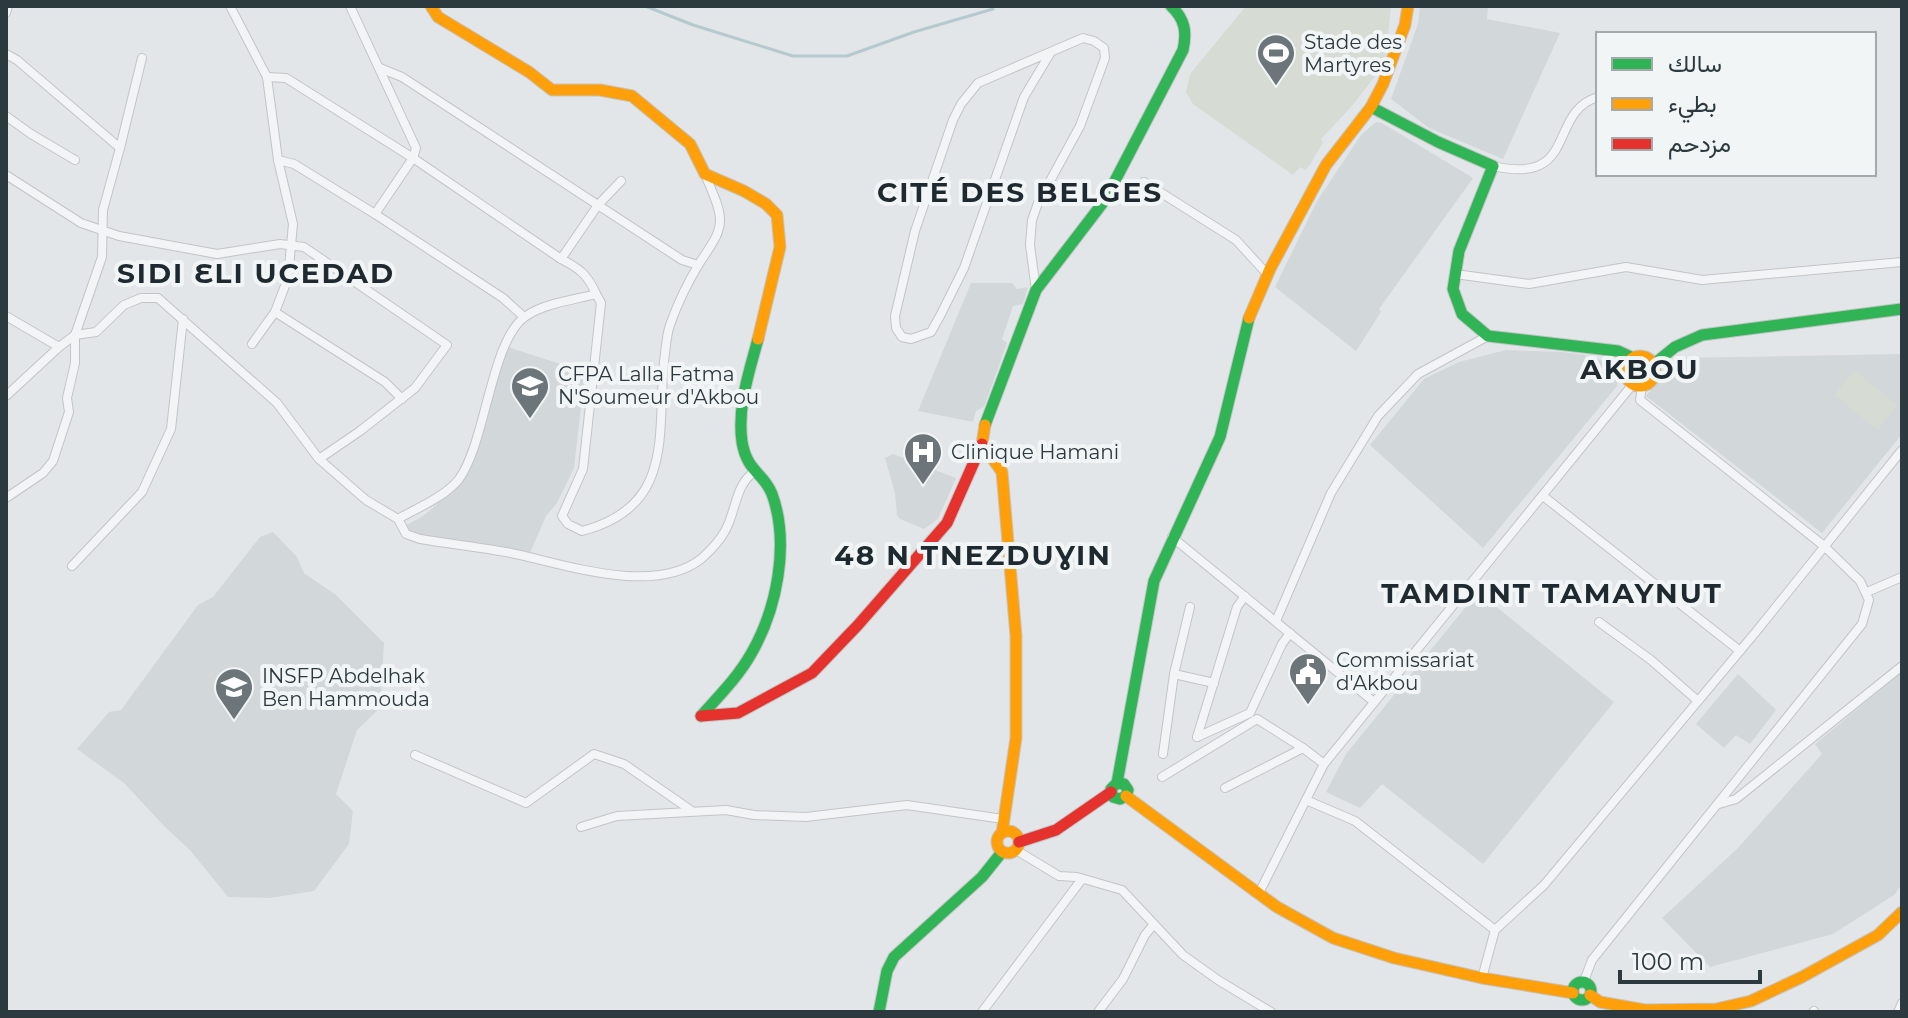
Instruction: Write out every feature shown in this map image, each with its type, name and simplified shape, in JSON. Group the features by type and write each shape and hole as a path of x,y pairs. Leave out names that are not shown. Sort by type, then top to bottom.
{"street":[{"path":"6,13 8,6"},
{"path":"230,6 267,77 278,160 293,224 288,278 275,312 252,344"},
{"path":"350,6 416,148 413,158 375,214"},
{"path":"267,77 286,78 413,158 561,259 578,267 589,278 601,303 583,469 562,516 568,524 582,531 615,518 632,505 649,484 659,457 669,326 698,265 716,238 720,222 705,174 690,144 632,96 600,90 552,90 529,72 438,17 431,6"},
{"path":"705,174 766,204 777,215 780,228 780,247 771,291 740,412 746,457 772,494 780,560 765,622 753,652 701,716 713,717 738,713 812,673 947,523 971,473 982,444 985,422 1036,290 1105,200 1183,50 1187,37 1186,22 1171,6"},
{"path":"1114,787 1154,581 1217,446 1249,319 1268,275 1326,165 1371,107 1396,53 1408,6"},
{"path":"1036,290 1030,245 1032,220 1080,126 1105,58 1104,48 1083,38 978,83 961,104 915,231 895,316 896,328 902,337 911,339 931,332 940,316 964,268 1024,97 1051,52"},
{"path":"6,54 120,148"},
{"path":"6,498 43,473 53,461 69,412 67,398 75,363 75,335 102,257 105,232 103,210 142,58"},
{"path":"380,68 402,77 682,260 698,265"},
{"path":"1371,107 1493,166 1518,170 1542,165 1552,157 1577,111 1596,97"},
{"path":"6,116 75,160"},
{"path":"278,160 294,164 375,214 503,298 524,317"},
{"path":"1493,166 1459,251 1453,289 1462,314 1488,336 1618,351 1633,358"},
{"path":"6,175 81,223 105,232 217,254 292,244 304,247 447,345 415,388 319,459"},
{"path":"561,259 598,205 621,181"},
{"path":"1144,182 1236,240 1268,275"},
{"path":"1455,274 1529,284 1626,267 1702,280 1902,262"},
{"path":"398,519 436,497 458,479 474,442 503,350 524,317 544,308 596,294"},
{"path":"6,396 75,335 96,332 124,305 141,298 158,298 277,403 319,459 366,500 398,519 406,534 623,575 667,575 700,560 726,530 745,479 754,472"},
{"path":"1654,364 1675,347 1702,335 1902,309"},
{"path":"275,312 385,382 402,399"},
{"path":"6,316 59,347"},
{"path":"72,566 142,492 171,429 183,319"},
{"path":"1276,621 1331,493 1378,416 1418,374 1488,336"},
{"path":"1573,993 1575,985 1584,981 1592,960 1862,624 1869,600 1860,581 1824,546 1640,400 1638,385 1625,374 1627,363 1642,356 1654,364"},
{"path":"1259,893 1324,764 1543,496 1638,385 1654,378 1654,364"},
{"path":"982,444 1002,472 1016,636 1016,738 1002,833 997,840 1002,852 1009,853 1017,846 1053,831 1114,787 1127,787 1126,796 1259,893 1333,938 1394,958 1482,978 1573,993 1583,1000 1590,995"},
{"path":"1482,978 1495,930 1544,885 1740,651 1902,450"},
{"path":"1543,496 1740,651"},
{"path":"1172,537 1374,702"},
{"path":"1867,592 1902,577"},
{"path":"1245,596 1237,607 1197,737 1250,713 1290,633"},
{"path":"1163,754 1174,674 1190,607"},
{"path":"1599,622 1651,660 1698,701"},
{"path":"1718,804 1736,799 1902,666"},
{"path":"1174,674 1214,683"},
{"path":"1162,777 1257,719 1324,764"},
{"path":"1225,788 1303,748"},
{"path":"415,755 526,803 594,754 624,764 693,812"},
{"path":"1306,800 1355,821 1495,930"},
{"path":"581,827 617,816 726,810 754,815 806,817 907,805 1003,819"},
{"path":"1002,833 1015,834 1017,846 1059,876 1122,890 1183,955 1271,1012"},
{"path":"879,1012 887,971 894,957 982,877 1002,852"},
{"path":"982,1012 1082,879"},
{"path":"1584,981 1589,985 1590,995 1600,1002 1645,1010 1716,1011 1751,1001 1802,977 1878,935 1902,912"},
{"path":"1098,1012 1123,979 1145,935 1154,924"},
{"path":"1898,1012 1902,1003"}],"shaded area":[{"name":"Stade des Martyres","path":"1246,6 1391,6 1388,35 1391,38 1385,60 1352,106 1321,139 1323,142 1310,165 1305,170 1300,167 1293,175 1193,104 1186,92 1190,74"},
{"path":"1420,6 1488,6 1487,19 1560,33 1503,159 1429,128 1391,99 1418,24"},
{"path":"1376,122 1473,178 1379,309 1381,312 1356,351 1275,287 1317,201 1361,135"},
{"path":"971,283 1012,283 1017,289 1028,287 1023,304 1013,306 1002,339 1007,343 984,407 976,411 973,422 918,411"},
{"name":"CFPA Lalla Fatma N'Soumeur d'Akbou","path":"505,346 585,372 574,468 557,503 546,516 530,553 420,539 408,532 405,526 423,516 460,485"},
{"path":"1506,350 1592,356 1611,365 1618,379 1617,386 1483,548 1370,445 1424,379 1459,362"},
{"path":"1902,354 1902,434 1822,533 1646,396 1676,358"},
{"path":"1854,370 1897,405 1878,430 1834,395"},
{"name":"Clinique Hamani","path":"893,454 956,478 938,519 924,529 897,515 895,493 885,458"},
{"name":"INSFP Abdelhak Ben Hammouda","path":"273,532 297,557 304,573 336,595 384,643 380,708 357,730 336,794 353,811 349,844 314,891 270,898 228,897 190,850 124,783 77,749 109,712 121,710 198,605 213,597 260,537"},
{"path":"1478,592 1614,702 1483,864 1382,784 1360,808 1326,792 1346,754"},
{"path":"1902,672 1902,884 1894,895 1833,934 1710,967 1662,918 1737,849 1822,754 1815,744"},
{"path":"1738,674 1776,710 1750,744 1736,735 1724,748 1696,724"}],"waterway":[{"path":"645,6 693,25 793,56 847,56 993,9"}],"traffic: fast":[{"path":"985,425 1036,290 1105,200 1183,50 1184,26 1171,6"},
{"path":"1371,107 1493,166 1459,251 1453,289 1462,314 1488,336 1618,351 1633,358"},
{"path":"1654,364 1675,347 1702,335 1902,309"},
{"path":"1117,783 1124,784 1128,790 1126,796 1120,799 1113,797 1111,789 1117,783 1154,581 1220,437 1249,318"},
{"path":"701,716 751,654 768,617 778,576 780,534 772,494 748,460 742,442 741,416 745,390 758,339"},
{"path":"879,1012 887,971 894,957 982,877 1002,852"},
{"path":"1582,982 1591,991 1582,1000 1573,991 1582,982"}],"traffic: slow":[{"path":"431,6 438,17 529,72 552,90 600,90 632,96 690,144 705,174 744,191 766,204 777,215 780,247 758,339"},
{"path":"1249,318 1270,269 1326,165 1371,107 1383,84 1405,25 1408,6"},
{"path":"1640,356 1651,360 1655,371 1651,382 1640,386 1629,382 1625,371 1629,360 1640,356"},
{"path":"985,425 982,444 1002,472 1016,636 1016,738 1002,833"},
{"path":"1126,796 1277,907 1333,938 1394,958 1482,978 1573,993"},
{"path":"1008,831 1016,834 1019,842 1016,850 1008,853 1000,850 997,842 1000,834 1008,831"},
{"path":"1590,995 1600,1002 1645,1010 1716,1009 1751,1001 1878,935 1902,912"}],"traffic: jam":[{"path":"701,716 738,713 812,673 947,523 982,444"},
{"path":"1019,842 1056,830 1111,792"}],"place":[{"name":"Stade des Martyres","path":"1276,87"},
{"name":"CFPA Lalla Fatma N'Soumeur d'Akbou","path":"530,420"},
{"name":"Clinique Hamani","path":"923,486"},
{"name":"Commissariat d'Akbou","path":"1308,706"},
{"name":"INSFP Abdelhak Ben Hammouda","path":"234,721"}],"district":[{"name":"CITÉ DES BELGES","path":"1020,192"},
{"name":"SIDI ƐLI UCEDAD","path":"256,273"},
{"name":"AKBOU","path":"1640,369"},
{"name":"48 N TNEZDUƔIN","path":"973,555"},
{"name":"TAMDINT TAMAYNUT","path":"1552,593"}]}
